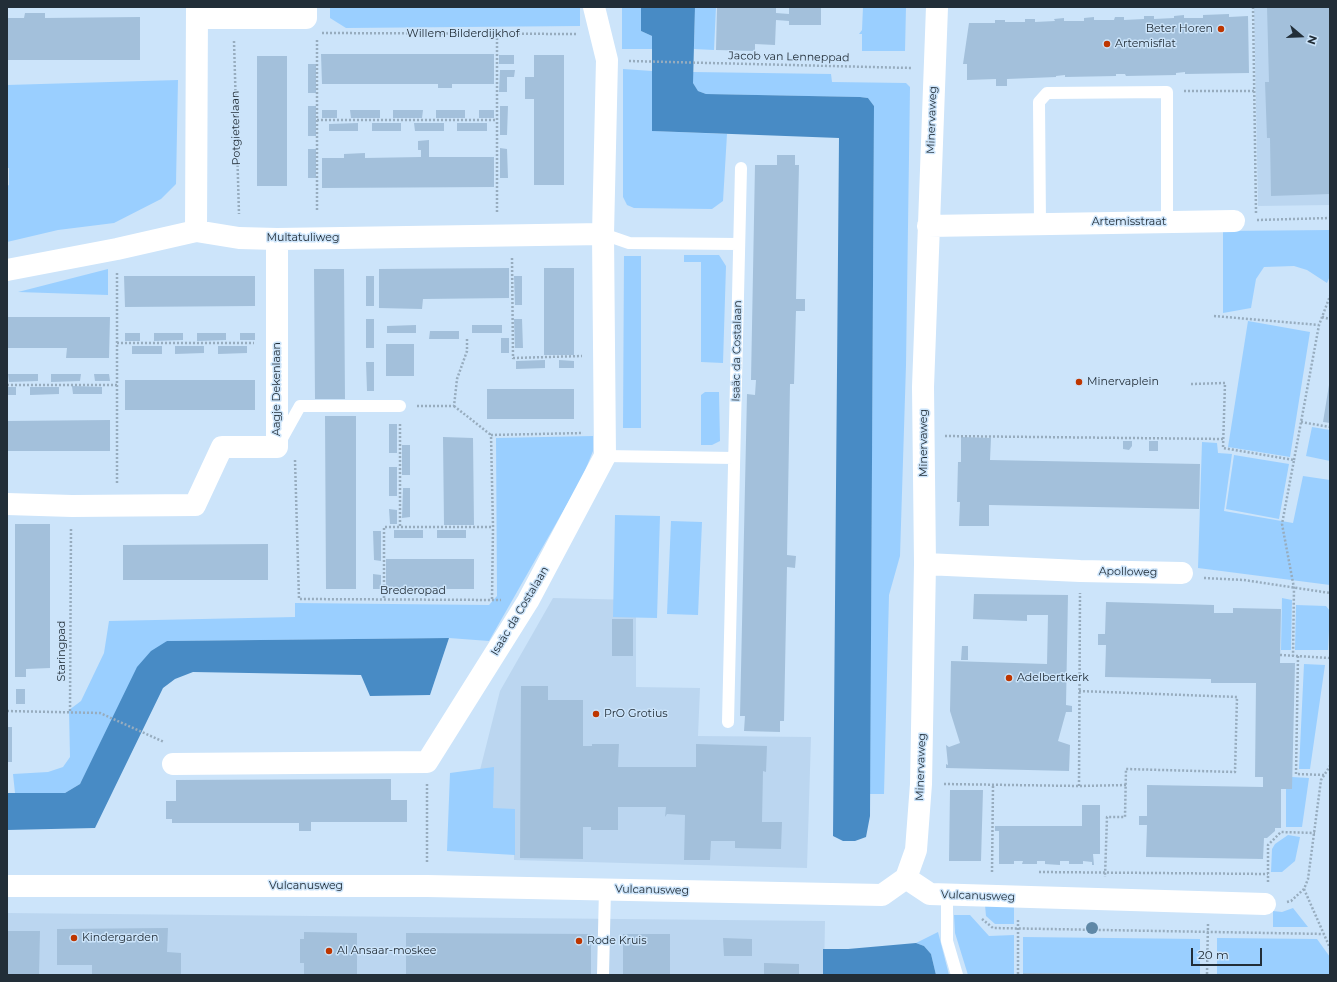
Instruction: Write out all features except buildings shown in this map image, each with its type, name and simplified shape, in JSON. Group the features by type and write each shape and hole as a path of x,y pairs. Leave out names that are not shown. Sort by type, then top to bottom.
{"street":[{"path":"196,231 197,12 234,18 306,18 306,7"},
{"path":"594,7 607,60 603,234 606,456"},
{"name":"Minervaweg","path":"906,878 916,850 921,784 925,564 924,436 928,226 937,7"},
{"name":"Artemisstraat","path":"928,226 1234,220"},
{"name":"Multatuliweg","path":"7,270 116,249 196,231 239,238 277,239 603,234"},
{"name":"Aagje Dekenlaan","path":"7,504 72,506 195,505 222,447 286,452 277,343 277,239"},
{"name":"Isaäc da Costalaan","path":"427,762 528,601 606,456"},
{"name":"Apolloweg","path":"925,564 1080,571 1182,573"},
{"path":"173,764 427,762"},
{"name":"Vulcanusweg","path":"7,886 427,886 882,895 906,878 947,903 1018,897 1266,904"}],"lane":[{"path":"1040,224 1039,102 1048,93 1167,92 1167,222"},
{"name":"Isaäc da Costalaan","path":"728,722 741,168"},
{"path":"603,234 630,243 740,244"},
{"path":"286,452 300,406 400,406"},
{"path":"606,456 734,458"},
{"name":"Vulcanusweg","path":"603,975 604,889"},
{"path":"947,903 947,941 957,975"}],"path":[{"path":"1253,7 1256,220"},
{"name":"Potgieterlaan","path":"234,18 239,238"},
{"name":"Willem Bilderdijkhof","path":"317,120 317,34 497,34 601,32"},
{"path":"497,34 497,120 513,358 589,356"},
{"name":"Jacob van Lenneppad","path":"642,62 934,69"},
{"path":"1167,92 1254,91"},
{"path":"317,210 317,120 497,120"},
{"path":"1234,220 1330,218"},
{"path":"116,249 117,506"},
{"path":"1293,656 1294,588 1282,524 1319,325 1330,296"},
{"path":"1214,316 1319,325"},
{"path":"1322,317 1330,319"},
{"path":"454,406 457,378 467,351 466,337"},
{"path":"117,342 277,343"},
{"path":"1191,384 1225,383 1223,448 1294,460"},
{"path":"7,385 117,385"},
{"path":"400,527 400,406 454,406 491,435 605,432"},
{"path":"1301,422 1330,427"},
{"path":"491,435 493,527 492,599"},
{"path":"924,436 1223,439"},
{"name":"Brederopad","path":"286,452 299,599 384,598 492,599 528,601"},
{"name":"Staringpad","path":"70,711 72,506"},
{"path":"384,598 384,528 493,527"},
{"path":"1079,786 1080,571"},
{"path":"1182,573 1204,578 1244,580 1330,593"},
{"path":"1280,655 1330,658"},
{"path":"1298,656 1296,774 1324,775"},
{"path":"1079,691 1237,697 1235,772 1126,769 1125,817 1107,817 1104,900"},
{"path":"7,711 70,711 100,713 149,735"},
{"path":"427,762 427,886"},
{"path":"1314,833 1281,832 1268,845 1266,904 1291,901 1304,889 1308,879 1321,780 1330,766"},
{"path":"921,784 1079,786 1126,784"},
{"path":"992,873 993,785"},
{"path":"1037,872 1268,874"},
{"path":"984,873 999,873"},
{"path":"1304,889 1330,948"},
{"path":"1018,897 1018,975"},
{"path":"1208,902 1208,974"},
{"path":"947,903 972,912 994,928 1324,934"}],"shaded area":[{"path":"330,7 580,7 580,26 346,28 330,18"},
{"path":"622,7 641,7 641,31 652,36 652,49 622,49"},
{"path":"641,7 695,7 693,83 698,91 706,94 860,97 868,98 874,106 870,816 866,837 855,841 843,841 833,836 839,138 652,131 652,36 641,31"},
{"path":"695,7 716,7 714,50 694,49"},
{"path":"863,7 906,7 905,51 862,51 862,34 859,34 862,30"},
{"path":"1254,7 1330,7 1330,205 1258,206"},
{"path":"623,69 652,71 653,131 727,134 723,201 712,209 634,208 627,205 623,197"},
{"path":"693,72 831,74 832,82 906,83 910,87 906,365 900,556 889,595 884,794 870,794 874,106 868,98 860,97 706,94 698,91 693,83"},
{"path":"178,80 176,184 161,199 114,223 58,230 7,242 7,186 9,185 9,168 7,168 7,85"},
{"path":"1330,230 1330,276 1327,283 1307,270 1294,266 1264,267 1256,279 1251,308 1223,313 1223,231"},
{"path":"684,255 719,255 726,266 723,363 701,362 701,262 684,262"},
{"path":"624,256 641,256 641,428 623,428"},
{"path":"108,269 108,295 18,292"},
{"path":"1248,321 1310,332 1290,457 1228,447"},
{"path":"705,392 719,392 720,441 712,445 701,445 701,395"},
{"path":"1312,427 1330,430 1330,461 1306,456"},
{"path":"593,436 593,451 582,478 489,641 449,638 167,641 99,747 80,784 65,793 15,793 13,774 48,772 63,767 70,757 69,710 81,701 104,653 109,621 295,617 295,603 489,605 497,596 496,438"},
{"path":"1202,442 1217,443 1218,453 1232,454 1224,511 1293,523 1303,476 1330,480 1330,585 1198,568"},
{"path":"1234,455 1289,464 1279,519 1226,509"},
{"path":"615,515 660,516 657,618 613,617"},
{"path":"671,521 702,522 698,615 667,614"},
{"name":"PrO Grotius","path":"553,598 636,600 636,687 700,688 698,736 811,737 807,868 514,860 514,811 492,811 480,770 500,691"},
{"path":"1282,598 1292,600 1291,650 1281,650"},
{"path":"1296,605 1326,606 1330,611 1328,650 1295,650"},
{"path":"449,638 430,695 370,696 361,675 193,672 175,679 163,688 95,828 7,830 7,793 65,793 80,784 137,667 151,651 167,641"},
{"path":"1304,664 1325,665 1310,769 1299,769"},
{"path":"494,767 493,808 515,809 515,855 447,851 450,773"},
{"path":"1292,777 1309,778 1302,827 1286,827 1286,789 1292,789"},
{"path":"1288,835 1300,837 1295,861 1282,872 1271,872 1272,849 1275,844"},
{"path":"985,905 1014,905 1014,924 995,924 986,916"},
{"path":"1293,908 1308,927 1273,927 1273,911 1282,912"},
{"path":"7,913 825,921 824,975 7,975"},
{"path":"954,915 970,915 989,936 1014,935 1014,975 968,975 955,933"},
{"path":"938,932 949,975 936,975 931,954 924,946 916,943"},
{"path":"1023,937 1200,939 1200,974 1023,973"},
{"path":"1217,938 1317,939 1330,957 1330,975 1217,974"},
{"path":"916,943 924,946 931,954 936,975 823,975 823,949 848,949"}],"place":[{"name":"Beter Horen","path":"1221,29"},
{"name":"Artemisflat","path":"1107,44"},
{"name":"Minervaplein","path":"1079,382"},
{"name":"Adelbertkerk","path":"1009,678"},
{"name":"PrO Grotius","path":"596,714"},
{"name":"Kindergarden","path":"74,938"},
{"name":"Rode Kruis","path":"579,941"},
{"name":"Al Ansaar-moskee","path":"329,951"}]}
